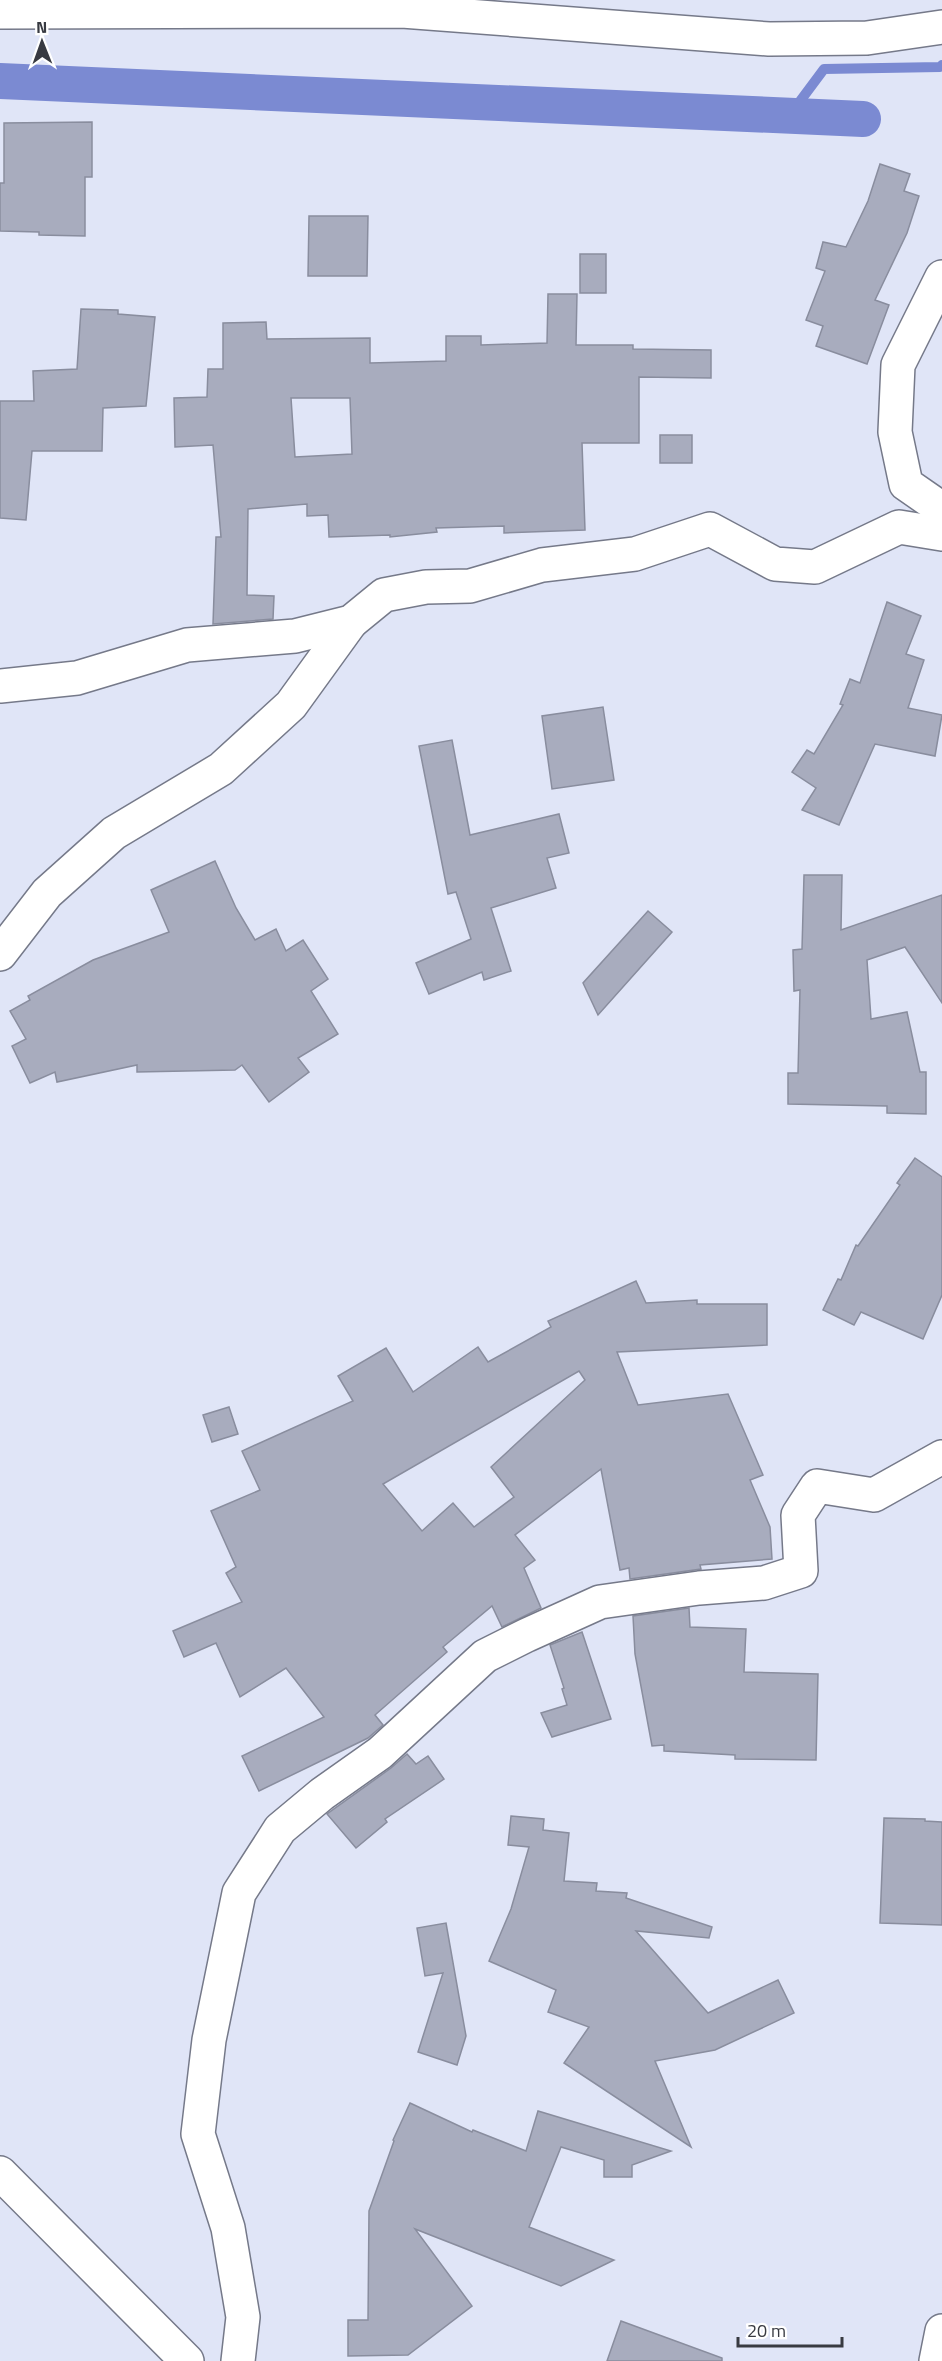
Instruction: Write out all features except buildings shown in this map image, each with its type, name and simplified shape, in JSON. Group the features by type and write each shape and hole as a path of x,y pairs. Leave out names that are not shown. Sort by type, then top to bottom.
{"main road":[{"path":"0,12 402,11 768,39 867,38 942,27"},
{"path":"942,277 898,365 895,432 906,484 942,509"},
{"path":"0,954 47,893 114,833 221,769 291,705 351,622 384,595 426,587 470,586 542,565 635,554 710,529 775,564 815,567 899,527 942,534"},
{"path":"0,686 78,678 187,645 295,636 351,622"},
{"path":"238,2361 243,2317 230,2239 198,2134 209,2040 239,1893 280,1829 322,1794 380,1754 485,1656 600,1602 699,1588 764,1583 801,1571 798,1515 817,1486 874,1494 942,1457"},
{"path":"0,2173 187,2361"},
{"path":"936,2361 942,2331"}],"waterway":[{"path":"789,116 824,69 940,67 942,65"},
{"path":"0,81 863,119"}]}
